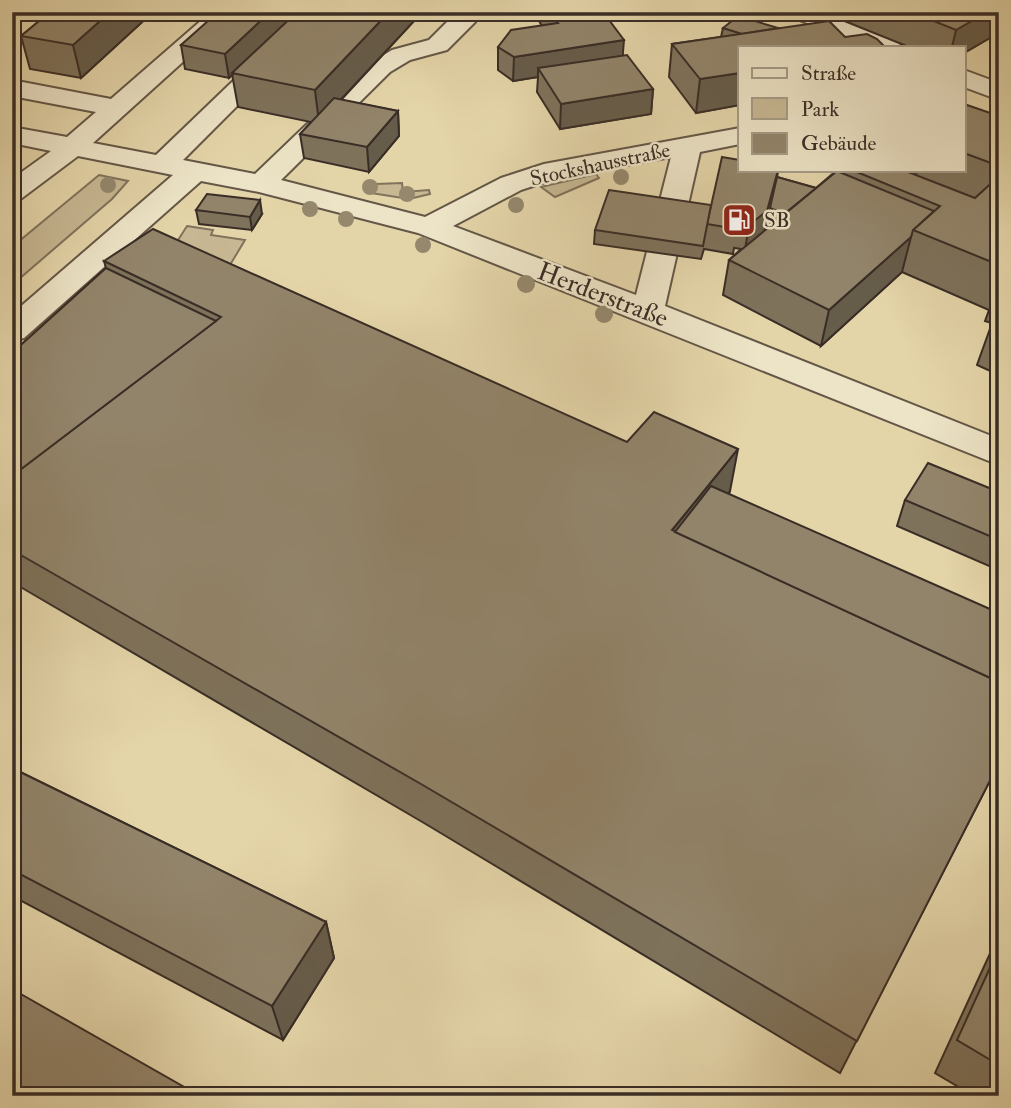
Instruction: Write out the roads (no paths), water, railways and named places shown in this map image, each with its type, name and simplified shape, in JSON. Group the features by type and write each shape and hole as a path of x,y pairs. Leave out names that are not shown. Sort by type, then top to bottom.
{"street":[{"path":"12,192 55,162 226,12"},
{"path":"162,165 319,12"},
{"path":"261,184 381,67 401,55 438,45 466,17 458,12"},
{"path":"800,12 886,46"},
{"path":"965,78 999,93"},
{"path":"12,88 115,108"},
{"path":"965,99 999,93"},
{"name":"Herderstraße","path":"12,135 261,184 429,227 995,445"},
{"name":"Stockshausstraße","path":"429,227 475,201 533,177 738,136"},
{"path":"648,311 688,145"},
{"path":"12,331 195,171"}],"place":[{"name":"SB","path":"739,220"}]}
